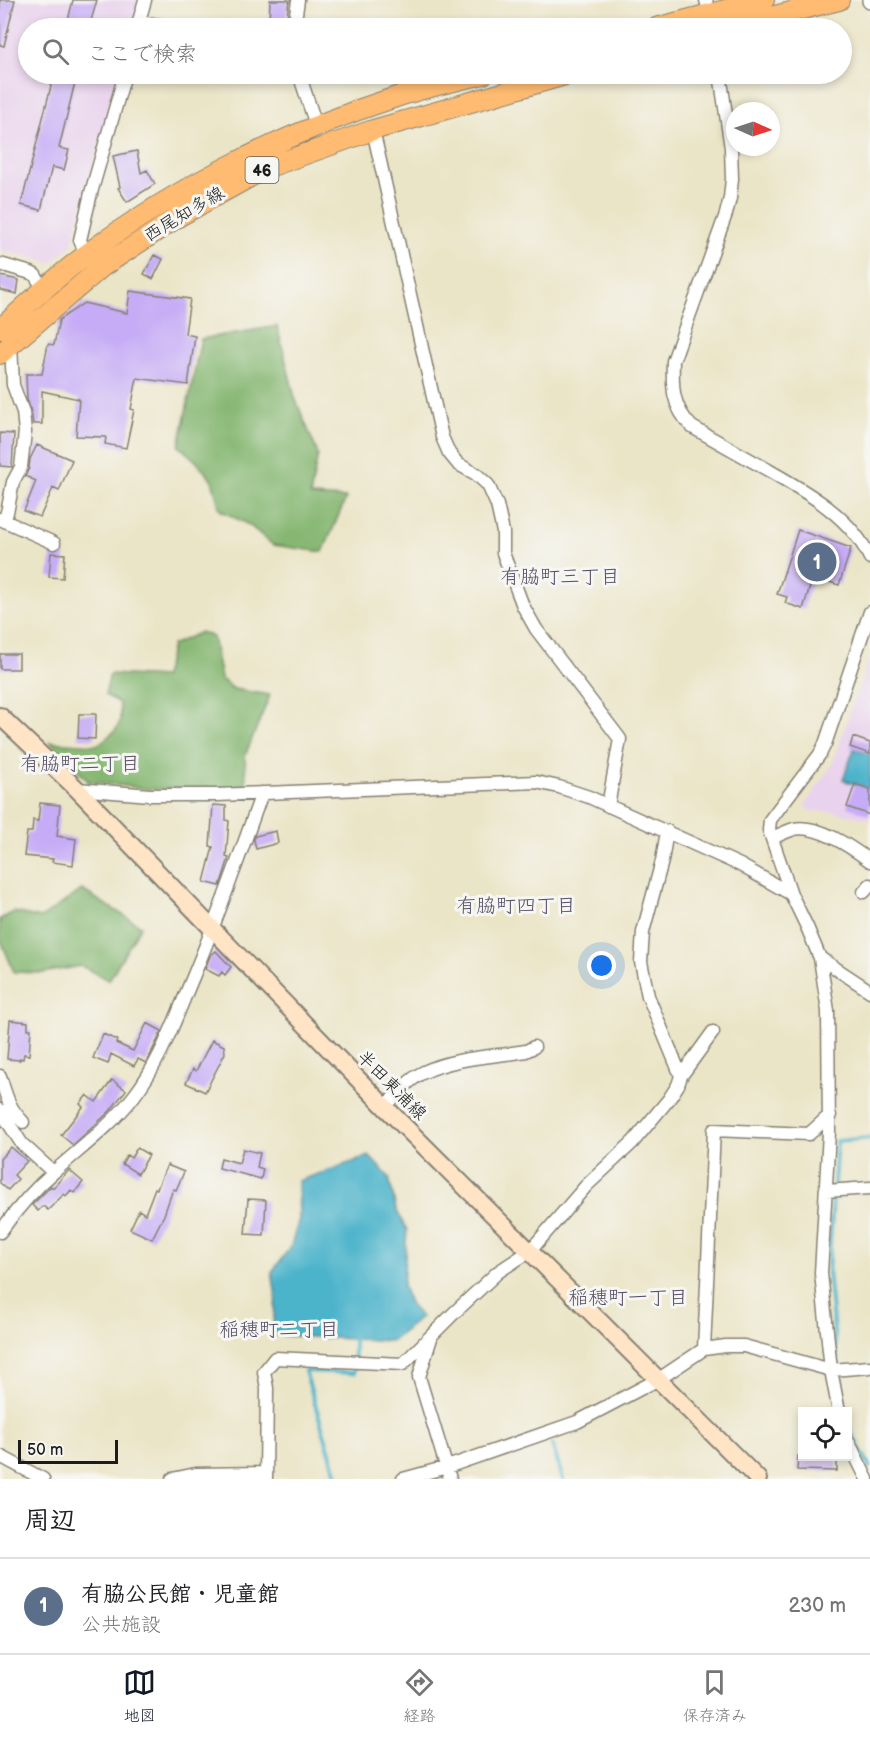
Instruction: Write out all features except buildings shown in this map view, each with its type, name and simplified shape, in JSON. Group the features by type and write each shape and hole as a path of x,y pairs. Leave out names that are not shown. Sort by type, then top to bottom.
{"main road":[{"path":"695,18 764,0"},
{"path":"766,18 839,0"},
{"name":"西尾知多線","path":"4,342 44,290 86,254 147,214 215,174 316,125 401,95 444,84"},
{"name":"西尾知多線","path":"4,342 103,266 181,214 266,168 373,130 534,84"},
{"name":"半田東浦線","path":"1,721 77,789 385,1107 758,1479"}],"street":[{"path":"140,18 145,0"},
{"path":"295,18 298,0"},
{"path":"86,254 80,240 122,84"},
{"path":"302,84 316,125"},
{"path":"721,84 731,148 732,179 726,214 674,362 672,387 677,404 684,419 692,427 809,493 858,537 870,558"},
{"path":"373,130 442,437 449,453 458,464 476,474 488,485 493,495 503,532 503,553 523,606 536,629 620,739 608,806"},
{"path":"0,264 36,275 44,290"},
{"path":"4,342 13,385 23,412 25,432 21,467 13,482 9,508 2,519 54,543"},
{"path":"838,1407 831,1370 821,1273 830,1114 829,1026 820,958 791,894 769,830 770,820 820,754 825,744 870,612"},
{"path":"77,789 150,795 536,782 589,797 667,831 740,865 791,894"},
{"path":"0,1232 19,1206 53,1172 96,1138 133,1097 148,1076 174,1023 213,930 262,793"},
{"path":"772,838 794,829 809,829 827,834 870,861"},
{"path":"667,831 662,861 643,932 641,962 648,996 681,1076"},
{"path":"820,958 870,991"},
{"path":"172,1479 196,1474 266,1476 267,1388 264,1372 275,1358 403,1364 498,1272 530,1251 586,1186 633,1142 669,1100 681,1076 713,1032"},
{"path":"385,1107 423,1072 458,1062 526,1051 534,1047"},
{"path":"0,1076 7,1100 13,1112 22,1122"},
{"path":"0,1110 22,1144 53,1172"},
{"path":"704,1349 714,1130 809,1134 830,1114"},
{"path":"827,1191 870,1188"},
{"path":"431,1336 419,1377 448,1473"},
{"path":"404,1479 448,1473 577,1422 659,1379 704,1349 744,1346 831,1370 870,1366"},
{"path":"852,1449 867,1479"},
{"path":"0,1456 43,1479"}],"shaded area":[{"path":"0,0 139,0 134,18 18,18 18,84 116,84 71,246 51,263 0,250"},
{"path":"870,655 870,819 833,812 811,811 804,806 831,766"}],"green space":[{"path":"277,326 295,398 318,454 310,496 346,498 323,552 273,545 249,525 220,510 212,480 179,446 201,339"},
{"path":"201,632 213,637 221,679 234,689 270,695 245,756 246,787 148,789 88,781 50,742 97,745 113,733 119,724 119,703 105,695 110,674 164,677 172,645"},
{"path":"82,890 141,926 109,980 81,966 43,973 14,972 0,938 0,919 14,912 41,918"}],"water":[{"path":"854,749 870,754 870,789 843,780"},
{"path":"369,1156 389,1177 396,1209 407,1230 403,1285 409,1303 421,1317 392,1341 272,1335 276,1297 272,1272 291,1246 299,1219 298,1181"}],"waterway":[{"path":"845,1407 837,1363 828,1271 837,1141 870,1138"},
{"path":"338,1479 305,1371 354,1373 354,1335"},
{"path":"852,1434 870,1467"},
{"path":"552,1444 563,1479"}],"place":[{"name":"有脇公民館・児童館","path":"817,562"}],"district":[{"name":"有脇町三丁目","path":"560,576"},
{"name":"有脇町二丁目","path":"80,763"},
{"name":"有脇町四丁目","path":"516,905"},
{"name":"稲穂町一丁目","path":"628,1297"},
{"name":"稲穂町二丁目","path":"279,1329"}]}
